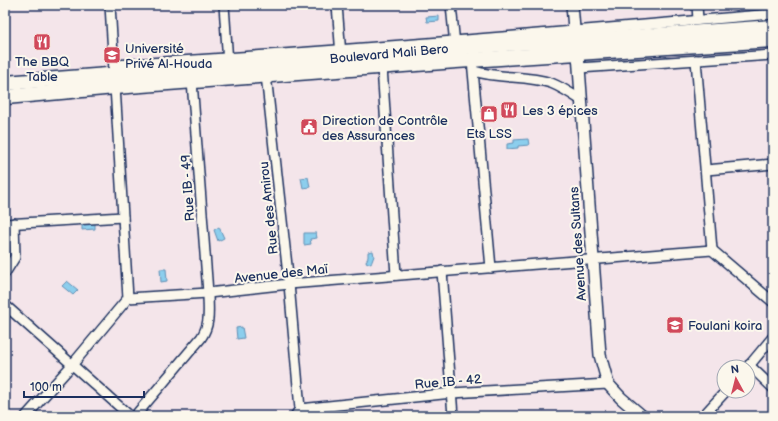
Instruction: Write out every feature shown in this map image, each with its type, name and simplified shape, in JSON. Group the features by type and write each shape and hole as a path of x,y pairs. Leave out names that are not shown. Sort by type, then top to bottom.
{"main road":[{"name":"Boulevard Mali Bero","path":"455,50 473,65 576,42 773,27"},
{"name":"Boulevard Mali Bero","path":"5,91 115,75 228,68 455,50 518,43 773,40"},
{"name":"Boulevard Mali Bero","path":"115,75 192,81 228,68 266,75 341,59 382,67 455,50"}],"street":[{"path":"26,416 72,365 128,298 110,5"},
{"path":"224,5 228,68"},
{"path":"337,5 341,59"},
{"path":"451,5 455,50"},
{"name":"Avenue des Sultans","path":"572,5 579,68 598,342 608,384 621,398 642,416"},
{"path":"697,5 698,20"},
{"name":"Boulevard Mali Bero","path":"576,42 698,20 773,14"},
{"path":"579,68 773,55"},
{"path":"696,60 712,250 773,302"},
{"path":"473,65 488,75 500,77 516,76 551,83 581,100"},
{"path":"473,65 491,268"},
{"path":"382,67 396,275"},
{"name":"Rue des Amirou","path":"266,75 289,284 298,413"},
{"name":"Rue IB - 49","path":"135,416 201,338 206,330 208,322 208,293 192,81"},
{"path":"706,170 773,164"},
{"path":"5,273 15,257 10,224 123,217"},
{"name":"Avenue des Maï","path":"128,298 208,293 289,284 712,250"},
{"path":"442,272 454,416"},
{"path":"5,305 130,416"},
{"path":"754,359 773,337"},
{"path":"756,373 773,388"},
{"name":"Rue IB - 42","path":"298,413 452,393 608,384"},
{"path":"703,416 719,399"}],"water":[{"path":"439,16 439,21 427,22 426,17"},
{"path":"528,139 529,145 507,149 507,144 514,143 514,140"},
{"path":"308,177 310,187 303,188 301,178"},
{"path":"95,223 95,229 82,230 82,224"},
{"path":"219,227 224,238 218,241 214,230"},
{"path":"304,233 316,233 317,238 310,239 311,244 304,245"},
{"path":"373,251 374,256 371,264 366,262 368,252"},
{"path":"160,269 166,269 167,281 161,282"},
{"path":"67,281 78,290 73,295 62,286"},
{"path":"242,327 244,338 237,339 236,328"}],"place":[{"name":"The BBQ Table","path":"42,42"},
{"name":"Université Privé Al-Houda","path":"112,55"},
{"name":"Les 3 épices","path":"509,110"},
{"name":"Ets LSS","path":"489,114"},
{"name":"Direction de Contrôle des Assurances","path":"309,127"},
{"name":"Foulani koira","path":"675,325"}]}
